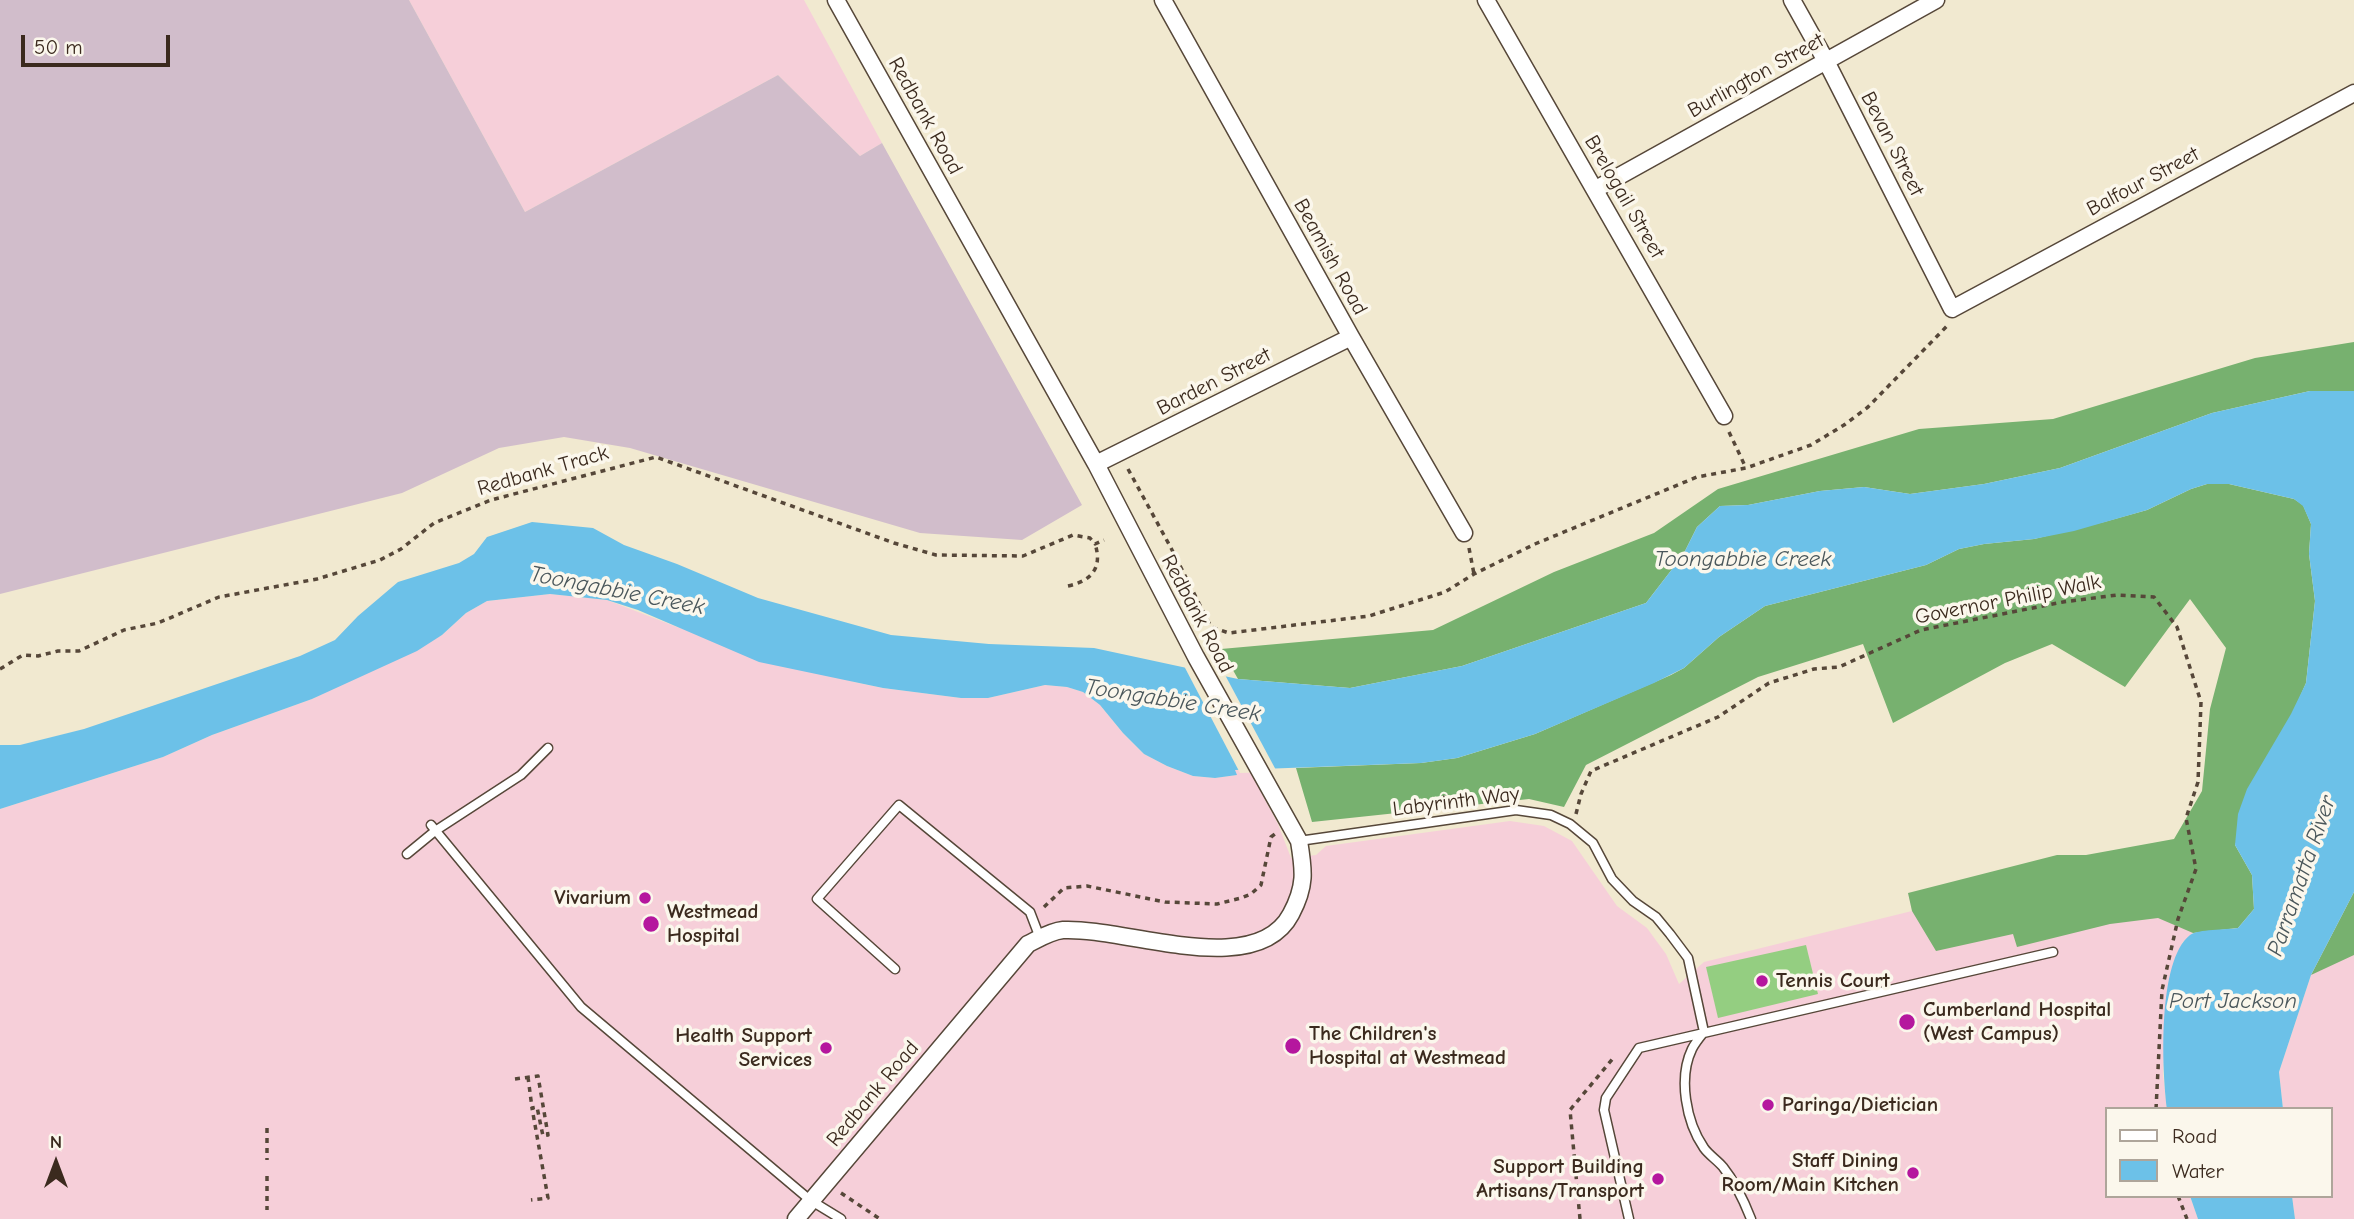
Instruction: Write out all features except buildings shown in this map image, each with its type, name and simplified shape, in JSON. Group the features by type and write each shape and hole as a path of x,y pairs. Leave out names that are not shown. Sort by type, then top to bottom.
{"street":[{"name":"Redbank Road","path":"796,1219 1028,944 1059,930 1096,931 1191,946 1230,949 1264,941 1286,924 1296,905 1304,873 1299,841 1196,657 1096,464 836,0"},
{"name":"Beamish Road","path":"1163,0 1464,533"},
{"name":"Brelogail Street","path":"1486,0 1724,416"},
{"name":"Bevan Street","path":"1792,0 1826,61 1952,309"},
{"name":"Burlington Street","path":"1596,190 1936,0"},
{"name":"Balfour Street","path":"1952,309 2354,93"},
{"name":"Barden Street","path":"1096,464 1351,337"}],"lane":[{"path":"407,854 433,828 521,775 548,748"},
{"path":"895,969 817,899 900,805 1030,912 1040,938"},
{"name":"Labyrinth Way","path":"1299,841 1516,810 1550,815 1570,824 1592,843 1612,879 1633,901 1656,917 1688,958 1704,1032"},
{"path":"433,828 581,1007 810,1200 841,1219"},
{"path":"1629,1219 1604,1110 1606,1098 1639,1048 2053,952"},
{"path":"1704,1032 1692,1049 1687,1069 1685,1094 1691,1122 1704,1148 1723,1168 1743,1199 1751,1219"}],"path":[{"path":"1128,469 1211,627 1229,633 1369,616 1445,592 1474,574 1546,539 1697,477 1746,468 1811,445 1868,407 1948,327 1952,309"},
{"path":"1724,416 1730,436 1746,468"},
{"name":"Redbank Track","path":"0,668 23,655 79,651 124,629 158,623 219,597 317,579 380,560 401,549 434,523 491,499 656,457 936,555 1023,556 1073,535 1090,538 1095,544"},
{"path":"1464,533 1474,574"},
{"path":"1068,586 1079,584 1094,572 1098,564 1095,544 1104,540"},
{"name":"Governor Philip Walk","path":"1570,824 1591,771 1718,717 1769,683 1814,668 1839,667 1921,630 2063,602 2117,595 2154,597 2177,626 2201,702 2198,782 2186,818 2196,869 2178,919 2162,990 2156,1107"},
{"path":"1044,907 1064,888 1087,886 1165,902 1217,904 1241,898 1261,885 1271,837 1275,833"},
{"path":"1580,1219 1570,1110 1619,1051"},
{"path":"515,1079 538,1076 548,1135 543,1136 537,1107 532,1108"},
{"path":"528,1077 548,1198 531,1200"},
{"path":"267,1128 267,1160"},
{"path":"267,1177 267,1210"},
{"path":"839,1191 880,1219"},
{"path":"2179,1198 2187,1219"}],"shaded area":[{"path":"0,0 409,0 525,212 778,75 860,156 882,143 1082,505 1022,540 920,533 630,448 564,437 499,448 402,493 0,594"},
{"path":"409,0 804,0 882,143 860,156 778,75 525,212"},
{"name":"Westmead Hospital","path":"550,594 607,600 677,627 854,682 883,688 961,698 988,698 1045,685 1083,692 1100,705 1144,754 1167,766 1193,776 1215,778 1236,775 1235,770 1249,770 1278,824 1291,858 1316,855 1326,846 1510,821 1544,826 1572,841 1617,906 1647,928 1666,954 1679,984 1704,962 1912,911 1908,893 2143,869 2193,933 2182,943 2165,1041 2163,1074 2167,1107 2106,1107 2106,1198 2191,1198 2198,1219 0,1219 0,809 163,757 212,735 312,699 442,635 466,613 487,601"},
{"path":"2354,892 2354,1219 2295,1219 2292,1198 2333,1198 2333,1107 2283,1107 2279,1072 2311,975"}],"green space":[{"path":"2354,342 2354,391 2310,391 2212,413 2060,468 1984,484 1910,494 1864,487 1820,491 1748,505 1720,506 1697,527 1683,555 1646,603 1462,666 1350,688 1238,679 1221,649 1433,630 1554,572 1654,533 1718,489 1919,429 2053,419 2255,358"},
{"path":"2207,484 2229,484 2294,499 2303,505 2311,524 2309,554 2315,601 2306,683 2235,845 2252,875 2254,909 2238,928 2193,933 2158,918 2110,924 2017,947 2013,934 1936,951 1912,911 1908,893 2057,855 2086,855 2174,839 2202,791 2210,709 2226,648 2190,599 2125,687 2052,644 2005,663 1893,723 1863,644 1758,677 1586,765 1564,807 1529,799 1312,822 1296,768 1421,763 1457,758 1535,734 1684,668 1719,637 1765,606 1926,565 1959,549 2034,539 2104,522 2147,510"},
{"path":"2354,892 2354,955 2311,975"},
{"name":"Tennis Court","path":"1806,945 1818,994 1718,1018 1706,967"}],"water":[{"name":"Toongabbie Creek","path":"2310,391 2354,391 2354,892 2311,975 2279,1072 2283,1107 2167,1107 2165,1091 2164,1017 2172,968 2179,948 2194,933 2238,928 2254,909 2252,875 2235,845 2238,814 2247,789 2306,683 2315,601 2309,554 2311,524 2303,506 2294,499 2229,484 2207,484 2147,510 2074,531 1959,549 1926,565 1765,606 1719,637 1684,668 1654,683 1535,734 1457,758 1421,763 1235,770 1237,775 1215,778 1193,776 1144,754 1100,705 1083,692 1067,687 1045,685 988,698 961,698 883,688 759,662 638,610 607,600 550,594 487,601 466,613 442,635 417,651 312,699 212,735 163,757 0,809 0,745 20,745 84,729 300,656 335,640 398,582 459,563 474,554 487,537 532,522 593,528 624,545 758,598 891,635 989,644 1094,648 1238,679 1350,688 1462,666 1646,603 1683,555 1697,527 1720,506 1748,505 1820,491 1864,487 1910,494 1984,484 2060,468 2212,413"},
{"path":"2191,1198 2292,1198 2295,1219 2198,1219"}],"pier":[{"path":"1183,664 1224,673 1277,772 1240,773"}],"place":[{"name":"Vivarium","path":"645,898"},
{"name":"Westmead Hospital","path":"651,924"},
{"name":"Tennis Court","path":"1762,981"},
{"name":"Cumberland Hospital (West Campus)","path":"1907,1022"},
{"name":"The Children's Hospital at Westmead","path":"1293,1046"},
{"name":"Health Support Services","path":"826,1048"},
{"name":"Paringa/Dietician","path":"1768,1105"},
{"name":"Staff Dining Room/Main Kitchen","path":"1913,1173"},
{"name":"Support Building Artisans/Transport","path":"1658,1179"}],"water label":[{"name":"Parramatta River","path":"2302,876"},
{"name":"Port Jackson","path":"2233,1001"}]}
